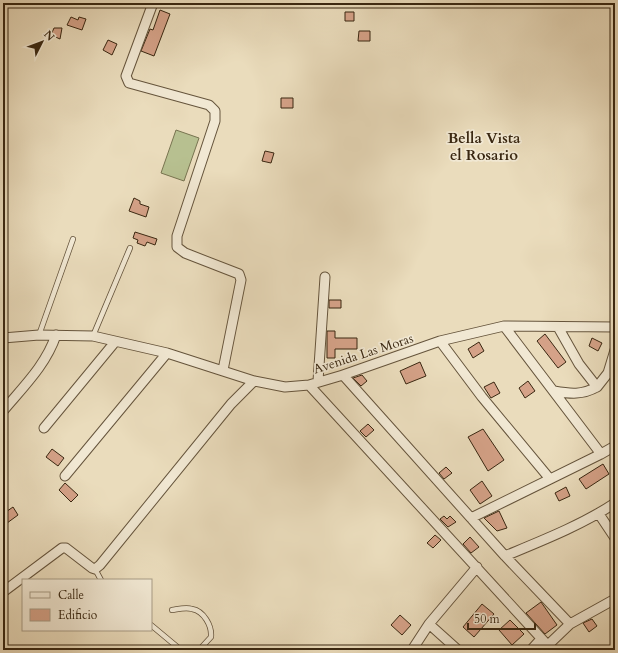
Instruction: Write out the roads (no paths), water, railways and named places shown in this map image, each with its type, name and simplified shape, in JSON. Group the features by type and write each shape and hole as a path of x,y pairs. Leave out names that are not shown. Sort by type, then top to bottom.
{"street":[{"path":"153,3 126,80 129,83 209,105 216,111 215,121 177,236 177,247 185,253 239,274 241,280 223,370"},
{"path":"318,381 325,277"},
{"path":"504,326 601,454"},
{"name":"Avenida Las Moras","path":"3,338 39,335 93,336 167,353 254,380 285,387 309,385 318,381 343,375 440,341 504,326 615,327"},
{"path":"558,326 579,364 597,387"},
{"path":"3,411 41,366 51,350 56,335"},
{"path":"440,341 471,384 550,478"},
{"path":"44,428 115,342"},
{"path":"554,392 577,394 586,393 597,387 608,373 615,350"},
{"path":"65,476 167,353"},
{"path":"343,375 505,556 570,624"},
{"path":"3,592 62,548 66,548 92,568 95,569 100,565 231,404 254,380"},
{"path":"309,385 477,566 550,648 570,624 615,599"},
{"path":"471,518 506,502 550,478 615,446"},
{"path":"505,556 552,537 599,514 615,503"},
{"path":"599,514 615,538"},
{"path":"412,650 429,624 477,566"},
{"path":"429,624 458,650"},
{"path":"531,650 541,639"}],"lane":[{"path":"39,335 73,239"},
{"path":"93,336 130,248"},
{"path":"95,569 100,579"},
{"path":"172,610 187,608 195,610 209,622 211,637 199,650"},
{"path":"152,625 181,650"}],"district":[{"name":"Bella Vista el Rosario","path":"484,146"}]}
